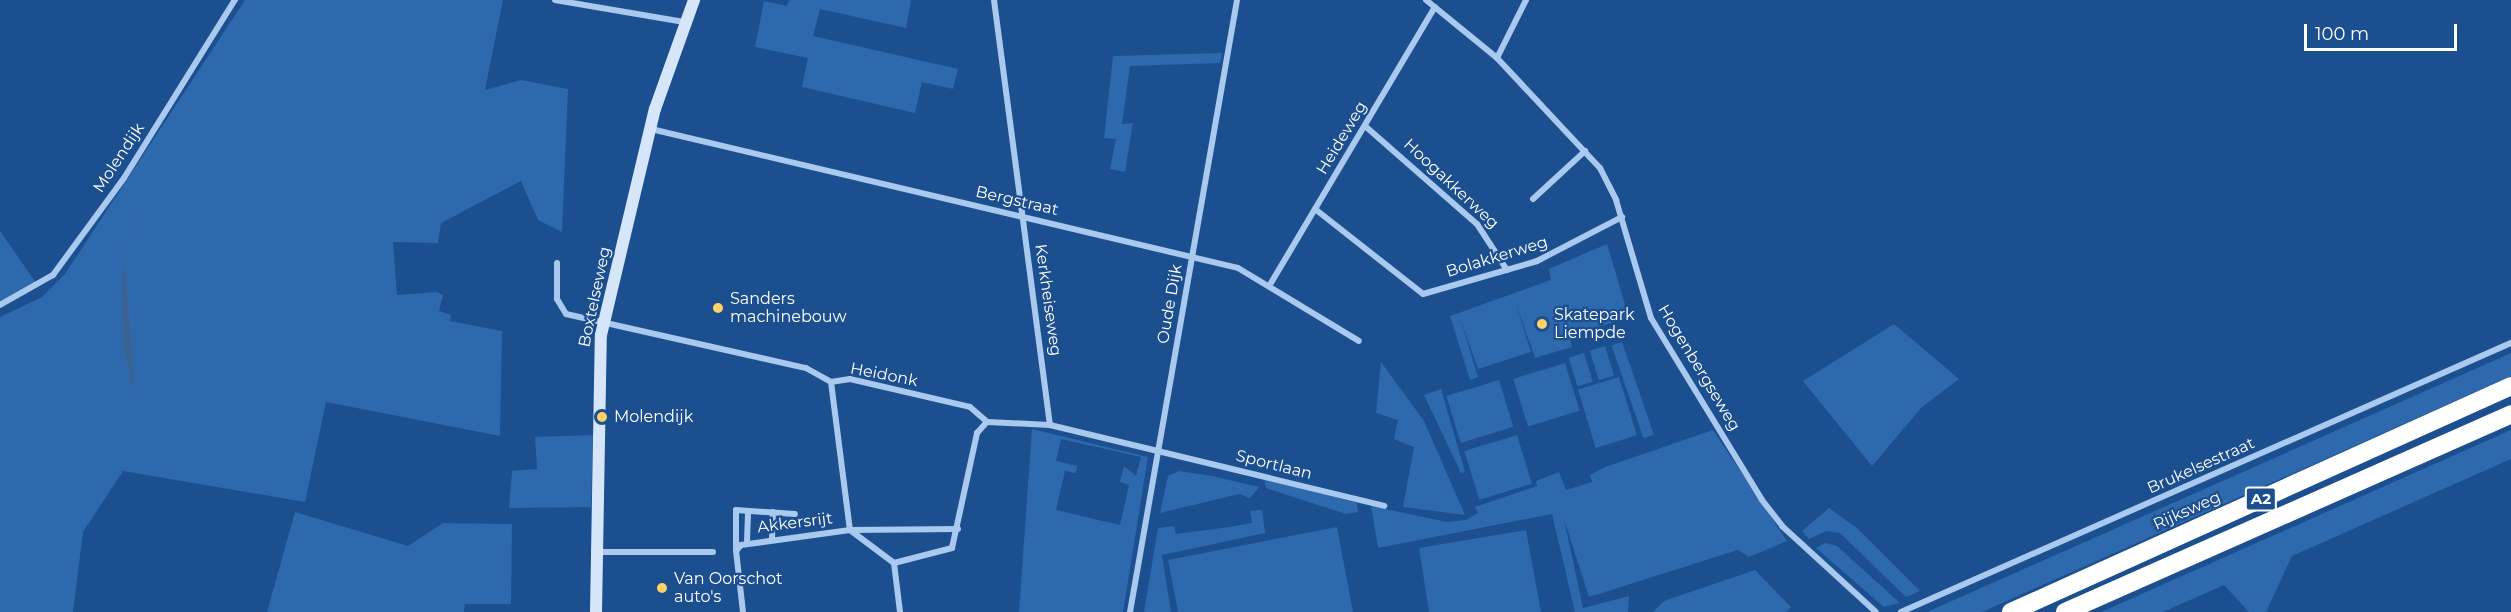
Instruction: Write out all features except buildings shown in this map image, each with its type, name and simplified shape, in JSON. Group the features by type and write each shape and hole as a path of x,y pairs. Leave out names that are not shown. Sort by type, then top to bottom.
{"highway":[{"name":"Rijksweg","path":"2011,612 2511,386"},
{"name":"A2","path":"2065,612 2511,414"}],"street":[{"name":"Molendijk","path":"0,305 54,275 124,178 235,0"},
{"path":"555,0 684,22"},
{"name":"Boxtelseweg","path":"596,612 597,392 604,321 651,129 684,22 694,0"},
{"name":"Kerkheiseweg","path":"994,0 1050,425"},
{"name":"Oude Dijk","path":"1130,612 1237,0"},
{"name":"Hogenbergseweg","path":"1426,0 1497,58 1585,151 1609,185 1622,217 1651,318 1762,500 1809,552 1876,612"},
{"path":"1497,58 1526,0"},
{"name":"Heideweg","path":"1271,283 1435,7"},
{"name":"Hoogakkerweg","path":"1365,126 1477,224 1495,244 1507,270"},
{"name":"Bergstraat","path":"651,129 1192,256 1271,283 1359,341"},
{"path":"1533,199 1585,151"},
{"name":"Bolakkerweg","path":"1315,209 1409,289 1423,294 1507,270 1564,250 1622,217"},
{"name":"Heidonk","path":"557,263 559,308 566,314 806,368 831,382 850,379 970,407 987,422"},
{"name":"Brukelsestraat","path":"1902,612 2511,343"},
{"path":"831,382 850,530 894,563 900,612"},
{"path":"894,563 946,551 958,529 977,434 987,422 1050,425 1158,450"},
{"name":"Sportlaan","path":"1158,450 1384,506"},
{"path":"747,543 748,510"},
{"path":"743,612 736,551 735,514 748,510 795,514"},
{"path":"772,539 773,512"},
{"name":"Akkersrijt","path":"736,551 747,543 850,530 958,529"},
{"path":"595,552 713,552"}],"shaded area":[{"path":"245,0 503,0 485,90 521,80 568,89 562,232 538,220 521,181 441,223 438,243 393,242 397,295 437,292 443,295 439,311 451,315 450,321 502,331 500,436 326,402 305,502 123,471 83,532 73,612 0,612 0,317 42,297 65,274"},
{"path":"789,0 911,0 906,28 820,9 813,36 958,69 953,89 922,82 915,113 802,87 808,58 755,47 764,1 787,6"},
{"path":"1222,53 1220,63 1130,66 1122,124 1133,123 1125,172 1110,169 1116,139 1104,138 1113,56"},
{"path":"133,197 125,265 135,398 124,346 122,284"},
{"path":"0,231 36,283 0,302"},
{"path":"1607,244 1629,318 1569,335 1572,347 1535,358 1515,301 1531,352 1478,369 1460,318 1478,377 1470,380 1450,316 1551,280 1549,269"},
{"path":"1894,324 1959,379 1922,407 1872,466 1803,381"},
{"path":"1622,342 1654,435 1644,438 1612,346"},
{"path":"1605,346 1614,376 1599,380 1590,351"},
{"path":"1584,353 1593,382 1577,386 1569,358"},
{"path":"2511,353 2511,376 1982,612 1927,612"},
{"path":"1381,362 1424,421 1465,515 1403,507 1414,447 1394,439 1398,420 1376,413"},
{"path":"1565,363 1580,411 1528,427 1513,379"},
{"path":"1619,377 1637,435 1596,448 1578,390"},
{"path":"1499,380 1513,427 1461,443 1446,396"},
{"path":"1441,389 1465,472 1461,473 1424,395"},
{"path":"1032,429 1148,457 1123,612 1019,612","holes":["1061,439 1141,457 1136,476 1124,466 1120,482 1129,485 1120,525 1056,510 1065,471 1076,473 1077,466 1056,461"]},
{"path":"1713,430 1787,541 1749,557 1738,550 1589,597 1564,519 1583,608 1629,596 1628,612 1575,612 1552,514 1378,548 1371,506 1447,522 1466,520 1478,513 1475,507 1537,486 1536,481 1559,472 1566,490 1592,482 1590,475 1605,467"},
{"path":"2511,430 2511,459 2292,556 2266,612 2249,612 2224,585 2163,612 2101,612"},
{"path":"593,435 591,507 509,508 512,471 537,469 535,437"},
{"path":"1517,435 1532,484 1479,500 1464,451"},
{"path":"1179,471 1259,487 1250,498 1239,494 1160,513 1168,476"},
{"path":"1264,478 1357,503 1358,512 1346,514 1266,488"},
{"path":"1829,508 1858,529 1920,591 1906,597 1840,533 1826,531 1809,539 1802,531"},
{"path":"1262,510 1265,533 1162,555 1171,612 1144,612 1158,528 1174,526 1176,534 1229,527 1252,523 1250,511"},
{"path":"295,512 408,546 443,523 512,524 511,604 465,604 464,612 267,612"},
{"path":"1337,527 1353,612 1178,612 1168,560"},
{"path":"1526,530 1541,612 1429,612 1419,548"},
{"path":"1825,543 1837,546 1900,603 1884,607 1816,548"},
{"path":"1755,570 1791,607 1786,612 1653,612 1664,601"}],"place":[{"name":"Sanders machinebouw","path":"718,308"},
{"name":"Skatepark Liempde","path":"1542,324"},
{"name":"Molendijk","path":"602,417"},
{"name":"Van Oorschot auto's","path":"662,588"}]}
